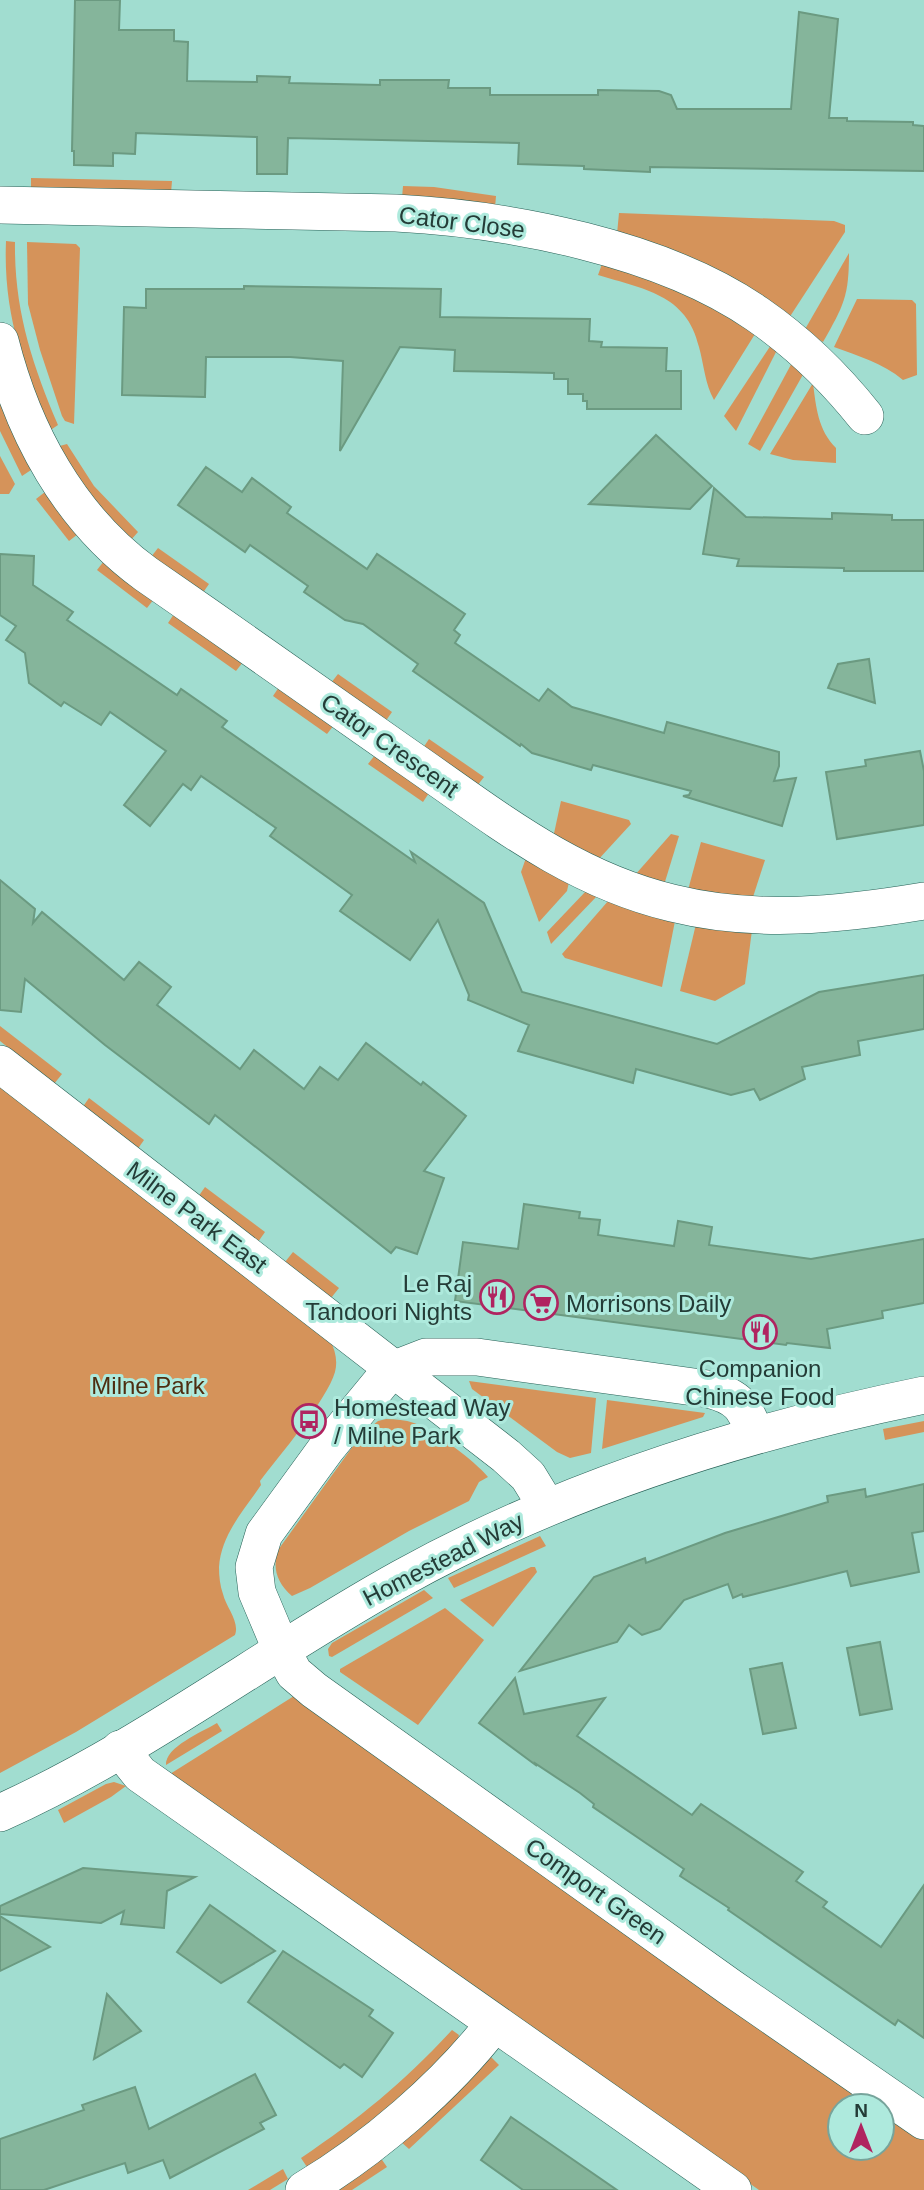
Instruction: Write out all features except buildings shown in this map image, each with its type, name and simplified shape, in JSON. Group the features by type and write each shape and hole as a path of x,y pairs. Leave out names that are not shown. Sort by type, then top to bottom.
{"street":[{"name":"Cator Close","path":"0,205 397,213 460,217 555,235 658,265 738,302 818,362 844,388 866,416"},
{"name":"Cator Crescent","path":"0,341 23,412 53,472 92,527 115,550 534,845 613,886 670,903 715,911 807,916 924,901"},
{"name":"Milne Park East","path":"0,1064 521,1469 547,1507"},
{"path":"281,1649 257,1592 254,1567 259,1545 264,1534 326,1449 395,1369 426,1357 458,1355 708,1389 731,1396 740,1403 756,1435"},
{"name":"Homestead Way","path":"0,1813 120,1749 209,1697 281,1649 451,1552 547,1507 658,1466 756,1435 853,1409 924,1395"},
{"name":"Comport Green","path":"281,1649 294,1673 339,1709 924,2121"},
{"path":"120,1749 140,1774 733,2190"},
{"path":"303,2190 361,2150 425,2098 467,2057 494,2024"}],"green space":[{"path":"31,178 172,181 171,193 31,190"},
{"path":"403,186 434,187 496,196 495,208 402,198"},
{"path":"619,213 834,221 845,225 845,232 789,318 617,234"},
{"path":"6,241 15,242 15,267 26,336 58,425 49,431 23,361 11,316"},
{"path":"27,242 76,244 80,248 74,424 65,421 62,416 28,304"},
{"path":"849,253 844,300 823,342 804,331"},
{"path":"602,264 662,283 706,304 755,334 714,400 693,329 684,315 661,296 598,275"},
{"path":"857,299 912,300 916,304 917,375 903,380 879,364 834,347"},
{"path":"771,345 777,350 736,431 724,416"},
{"path":"794,359 805,371 760,451 748,444"},
{"path":"813,383 822,426 836,448 836,463 793,460 770,454"},
{"path":"0,401 31,470 22,476 0,431"},
{"path":"67,444 94,486 138,532 130,541 104,515 56,447"},
{"path":"0,456 15,484 9,494 0,494"},
{"path":"45,492 78,534 69,541 36,499"},
{"path":"158,548 209,584 202,594 151,557"},
{"path":"104,561 154,599 147,608 97,570"},
{"path":"174,614 243,662 236,671 168,623"},
{"path":"338,674 392,712 385,722 331,683"},
{"path":"279,687 334,725 327,734 273,696"},
{"path":"429,739 484,777 477,786 423,748"},
{"path":"375,755 429,793 423,802 368,764"},
{"path":"561,801 629,820 631,824 597,861 553,838"},
{"path":"671,834 679,836 664,885 635,875"},
{"path":"701,842 765,860 753,897 688,890"},
{"path":"526,858 569,882 567,891 539,922 521,872"},
{"path":"587,890 598,895 551,944 547,932"},
{"path":"609,900 675,921 662,987 565,958 562,954"},
{"path":"696,924 752,930 745,984 715,1001 680,991"},
{"path":"0,1026 62,1074 54,1084 0,1041"},
{"name":"Milne Park","path":"0,1085 330,1340 336,1363 335,1372 323,1397 260,1481 261,1485 234,1523 224,1544 219,1567 220,1581 236,1625 235,1635 76,1732 0,1773"},
{"path":"89,1098 144,1140 137,1150 82,1108"},
{"path":"205,1187 265,1232 258,1242 198,1197"},
{"path":"293,1252 339,1288 331,1298 285,1262"},
{"path":"469,1381 596,1398 591,1453 570,1458 557,1452 472,1389"},
{"path":"607,1400 705,1413 703,1417 602,1449"},
{"path":"386,1419 411,1422 432,1432 464,1455 488,1477 479,1482 469,1501 292,1596 277,1575 278,1550 361,1435 378,1421"},
{"path":"924,1421 924,1432 885,1440 883,1429"},
{"path":"540,1536 546,1546 454,1588 448,1578"},
{"path":"535,1567 537,1572 493,1627 460,1600"},
{"path":"424,1590 433,1598 332,1657 329,1656 328,1649 332,1643"},
{"path":"445,1608 484,1640 418,1725 340,1672 340,1669"},
{"path":"294,1696 859,2092 826,2092 826,2162 896,2162 896,2118 924,2138 924,2190 759,2190 170,1774"},
{"path":"217,1723 222,1731 166,1765 167,1758 178,1746"},
{"path":"114,1782 126,1786 64,1823 58,1810"},
{"path":"452,2030 459,2035 457,2041 408,2092 349,2139 307,2167 301,2158 380,2099"},
{"path":"490,2056 499,2065 409,2149 400,2141"},
{"path":"380,2157 387,2167 352,2190 331,2190"},
{"path":"283,2169 288,2179 270,2190 248,2190"}],"place":[{"name":"Le Raj Tandoori Nights","path":"497,1297"},
{"name":"Morrisons Daily","path":"541,1303"},
{"name":"Companion Chinese Food","path":"760,1332"},
{"name":"Homestead Way / Milne Park","path":"309,1421"}]}
